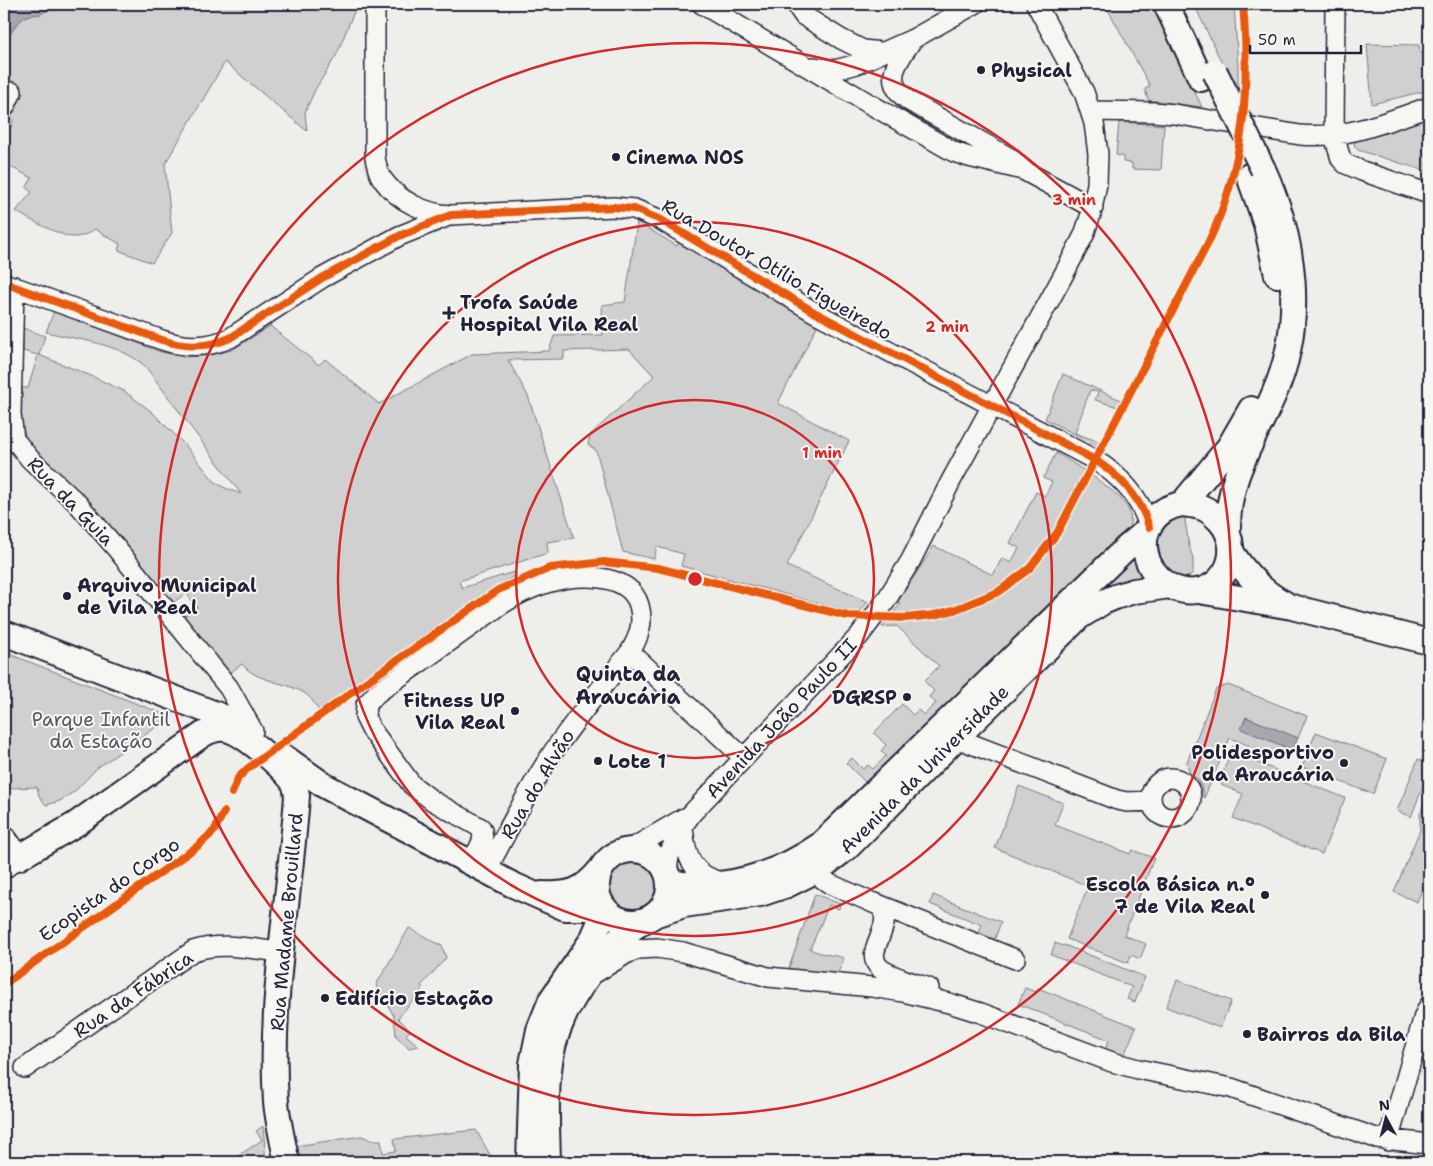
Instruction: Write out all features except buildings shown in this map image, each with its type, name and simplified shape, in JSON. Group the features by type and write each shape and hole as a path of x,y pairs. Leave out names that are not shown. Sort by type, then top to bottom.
{"main road":[{"path":"1166,4 1208,75 1256,172 1278,205 1291,257 1292,323 1290,343 1280,380 1242,460 1231,493 1228,506 1229,566 1222,578 1211,586 1199,591"},
{"path":"1184,4 1208,75"},
{"path":"1182,504 1238,433 1257,397 1273,351 1277,326 1277,278 1274,253 1266,224 1256,172"},
{"path":"1292,607 1264,590 1244,570 1213,514 1202,507 1182,504 1169,508 1148,529 1144,542 1146,556 1151,568 1170,586 1189,592 1199,591 1292,607 1429,642"},
{"name":"Avenida da Universidade","path":"668,878 690,885 726,883 784,867 805,856 820,845 1125,549 1148,529"},
{"name":"Avenida da Universidade","path":"548,1162 547,1089 555,1038 564,1015 586,979 619,938 628,930 650,917 684,905 760,894 787,885 830,862 848,847 1079,618 1089,610 1115,596 1170,586"},
{"path":"4,633 239,722 253,731 293,765 321,783 478,867 565,908 603,907"},
{"path":"202,735 210,712"},
{"path":"4,839 11,863 76,824 202,735 220,729 232,731 240,735 291,779 296,788 297,802"},
{"path":"297,802 301,793 306,788 321,783"},
{"name":"Rua Madame Brouillard","path":"287,1162 276,1104 275,1038 280,952 297,802"},
{"path":"533,893 556,895 577,891 591,881 604,863 614,855 628,850 642,851 656,857 668,878 666,902 650,917 637,922 616,919 603,907 596,891 600,870"},
{"path":"529,1162 531,1078 536,1040 551,1000 596,932 603,907"},
{"path":"565,908 577,929 581,956"}],"street":[{"path":"375,4 375,158 379,174 389,187 410,203 426,210 451,215"},
{"path":"702,4 954,152 1023,170 1092,208"},
{"path":"799,4 800,12 806,18 854,46 868,51 881,52"},
{"path":"804,64 827,70 844,69 913,39 975,4"},
{"name":"Avenida João Paulo II","path":"688,819 866,627 886,602 911,560 952,479 1084,235 1096,194 1098,163 1097,143 1091,111 1080,84 1036,4"},
{"path":"1335,4 1334,136 1338,153 1346,164 1374,176 1429,194"},
{"path":"913,39 897,63 893,74 894,84 900,94 909,102 1012,159 1023,170"},
{"path":"1091,111 1160,113 1300,135 1334,136 1357,131 1429,107"},
{"name":"Rua Doutor Otílio Figueiredo","path":"9,284 168,342 189,346 205,345 234,336 322,278 399,236 451,215 624,207 643,212 661,220 810,309 992,407 1067,444 1106,468 1124,483 1146,515 1148,529"},
{"name":"Rua da Guia","path":"9,284 14,439 11,443 95,522 231,691 253,731"},
{"name":"Rua do Alvão","path":"589,578 608,579 616,582 629,590 640,607 642,619 640,630 630,652 571,727 478,867 484,833 479,825 432,800 412,785 371,729 365,717 366,704 377,693 516,596 541,585 559,580 589,578"},
{"path":"630,652 744,758"},
{"path":"210,712 229,705 232,698 231,691"},
{"path":"956,738 1117,800 1127,802 1151,801"},
{"path":"688,819 686,851 692,864 707,877 726,883"},
{"path":"628,850 688,819"},
{"path":"668,878 668,855 672,844 688,819"},
{"path":"813,872 830,884 1015,959"},
{"path":"874,902 882,908 885,919 875,955 876,962 881,969 967,1003 1005,1022"},
{"name":"Rua da Fábrica","path":"25,1068 193,951 210,946 222,946 280,952"},
{"path":"586,979 626,954 639,949 658,948 683,952 768,977 872,987 903,992 949,1003 1112,1062 1231,1088 1347,1129 1388,1141 1429,1144"},
{"path":"1388,1141 1424,1016 1429,1006"}],"green space":[{"path":"4,4 361,4 353,14 337,54 315,90 305,112 307,131 225,62 165,164 172,233 152,263 118,250 120,244 95,229 82,236 68,236 44,227 16,211 32,192 26,188 32,178 9,166 4,176 4,128 11,127 13,121 10,115 4,111"},
{"path":"1105,4 1152,4 1202,107 1148,100 1145,89 1150,86"},
{"path":"1194,4 1234,4 1238,97"},
{"path":"1367,44 1419,45 1420,53 1429,52 1429,79 1423,80 1425,91 1372,104"},
{"path":"1429,115 1429,172 1358,150 1355,147 1354,143 1357,141"},
{"path":"1119,122 1164,125 1161,170 1132,169 1132,163 1123,162 1123,156 1116,155"},
{"path":"637,222 677,246 679,242 817,326 778,403 849,441 787,566 868,602 858,614 681,566 684,554 657,547 654,559 623,552 596,450 588,445 590,435 654,376 629,349 564,351 564,359 508,360 528,396 574,538 547,542 548,553 459,581 462,588 514,572 515,575 319,711 307,695 299,690 256,675 242,664 227,675 182,618 197,607 186,593 171,604 36,454 23,430 20,415 22,388 28,388 38,355 23,351 23,328 45,336 39,355 124,391 152,412 185,445 214,481 223,487 241,494 145,366 134,358 111,347 46,332 54,311 161,352 183,357 212,355 232,350 270,326 319,365 325,359 379,404 472,354 549,351 554,336 603,335 602,305 625,302"},
{"path":"1063,374 1121,400 1118,407 1095,400 1098,392 1090,390 1075,433 1100,442 1098,446 1045,419"},
{"path":"1056,453 1108,487 1125,504 1130,517 1126,534 870,787 846,763 852,758 863,769 868,765 873,769 886,756 881,751 886,745 874,733 902,704 913,715 918,710 924,715 936,703 929,697 934,691 924,681 939,666 897,626 882,627 901,603 897,603 934,546 993,575 1002,558 1011,563 1019,548 1010,543 1036,492 1045,496 1052,482 1043,478"},
{"path":"1184,514 1189,546 1193,558 1193,572 1182,580 1161,567 1155,539 1167,521"},
{"path":"1132,555 1143,582 1076,608"},
{"name":"Parque Infantil da Estação","path":"4,653 171,717 97,768 75,791 60,801 46,805 39,796 37,787 8,788 4,782"},
{"path":"1228,685 1307,716 1298,738 1246,717 1241,729 1293,750 1288,761 1230,738 1204,798 1200,782 1189,772 1187,762 1216,689"},
{"name":"Polidesportivo da Araucária","path":"1316,732 1387,759 1373,794 1302,767"},
{"path":"1233,746 1258,756 1256,762 1345,798 1322,854 1233,818 1243,794 1221,785 1223,782 1220,780"},
{"path":"1418,759 1429,764 1429,771 1411,817 1397,811"},
{"path":"1019,786 1063,803 1055,825 1130,854 1132,850 1154,858 1124,935 1146,944 1140,959 1131,955 1128,963 1067,939 1088,886 995,848"},
{"path":"1429,791 1429,872 1417,902 1394,892 1420,830 1420,814"},
{"path":"626,860 634,860 648,865 653,869 659,881 657,896 648,909 636,913 624,911 614,904 607,894 605,882 611,870"},
{"path":"815,894 840,904 839,909 829,905 810,949 844,958 836,978 786,976"},
{"path":"933,895 1001,922 994,941 978,935 982,925 930,904"},
{"path":"409,928 442,946 446,958 421,986 423,988 398,1018 410,1030 406,1035 419,1046 409,1048 396,1036 394,1016 376,985"},
{"path":"1055,943 1145,977 1135,1002 1127,999 1132,987 1051,955"},
{"path":"1177,980 1231,1001 1220,1028 1166,1007"},
{"path":"1025,988 1036,992 1038,988 1136,1027 1125,1053 1115,1055 1105,1050 1109,1040 1018,1004"},
{"path":"263,1126 266,1162 229,1162 262,1140 256,1131"},
{"path":"476,1130 494,1162 298,1162 295,1146 362,1136 371,1140 381,1140 383,1153 396,1151 394,1139"}],"shaded area":[{"path":"4,4 45,4 48,10 41,14 26,16 16,25 9,36 4,39"},
{"path":"1246,717 1298,738 1293,750 1241,729"}],"cycle path":[{"path":"232,793 238,778 247,769 363,684 498,590 550,568 604,562 658,568 847,616 906,618 934,615 954,610 998,592 1030,568 1057,533 1208,243 1220,214 1230,185 1242,126 1246,66 1243,4"},
{"path":"4,283 162,340 188,346 205,345 230,338 322,278 399,236 451,215 614,207 634,209 661,220 814,312 1095,460 1113,473 1135,497 1149,527"},
{"name":"Ecopista do Corgo","path":"4,984 199,845 214,831 224,812"}],"place":[{"name":"Physical","path":"981,70"},
{"name":"Cinema NOS","path":"616,157"},
{"name":"Trofa Saúde Hospital Vila Real","path":"449,313"},
{"name":"Arquivo Municipal de Vila Real","path":"67,596"},
{"name":"DGRSP","path":"907,697"},
{"name":"Fitness UP Vila Real","path":"515,711"},
{"name":"Lote 1","path":"598,761"},
{"name":"Polidesportivo da Araucária","path":"1344,763"},
{"name":"Escola Básica n.º 7 de Vila Real","path":"1265,895"},
{"name":"Edifício Estação","path":"325,998"},
{"name":"Bairros da Bila","path":"1247,1034"}],"district":[{"name":"Quinta da Araucária","path":"628,686"}]}
